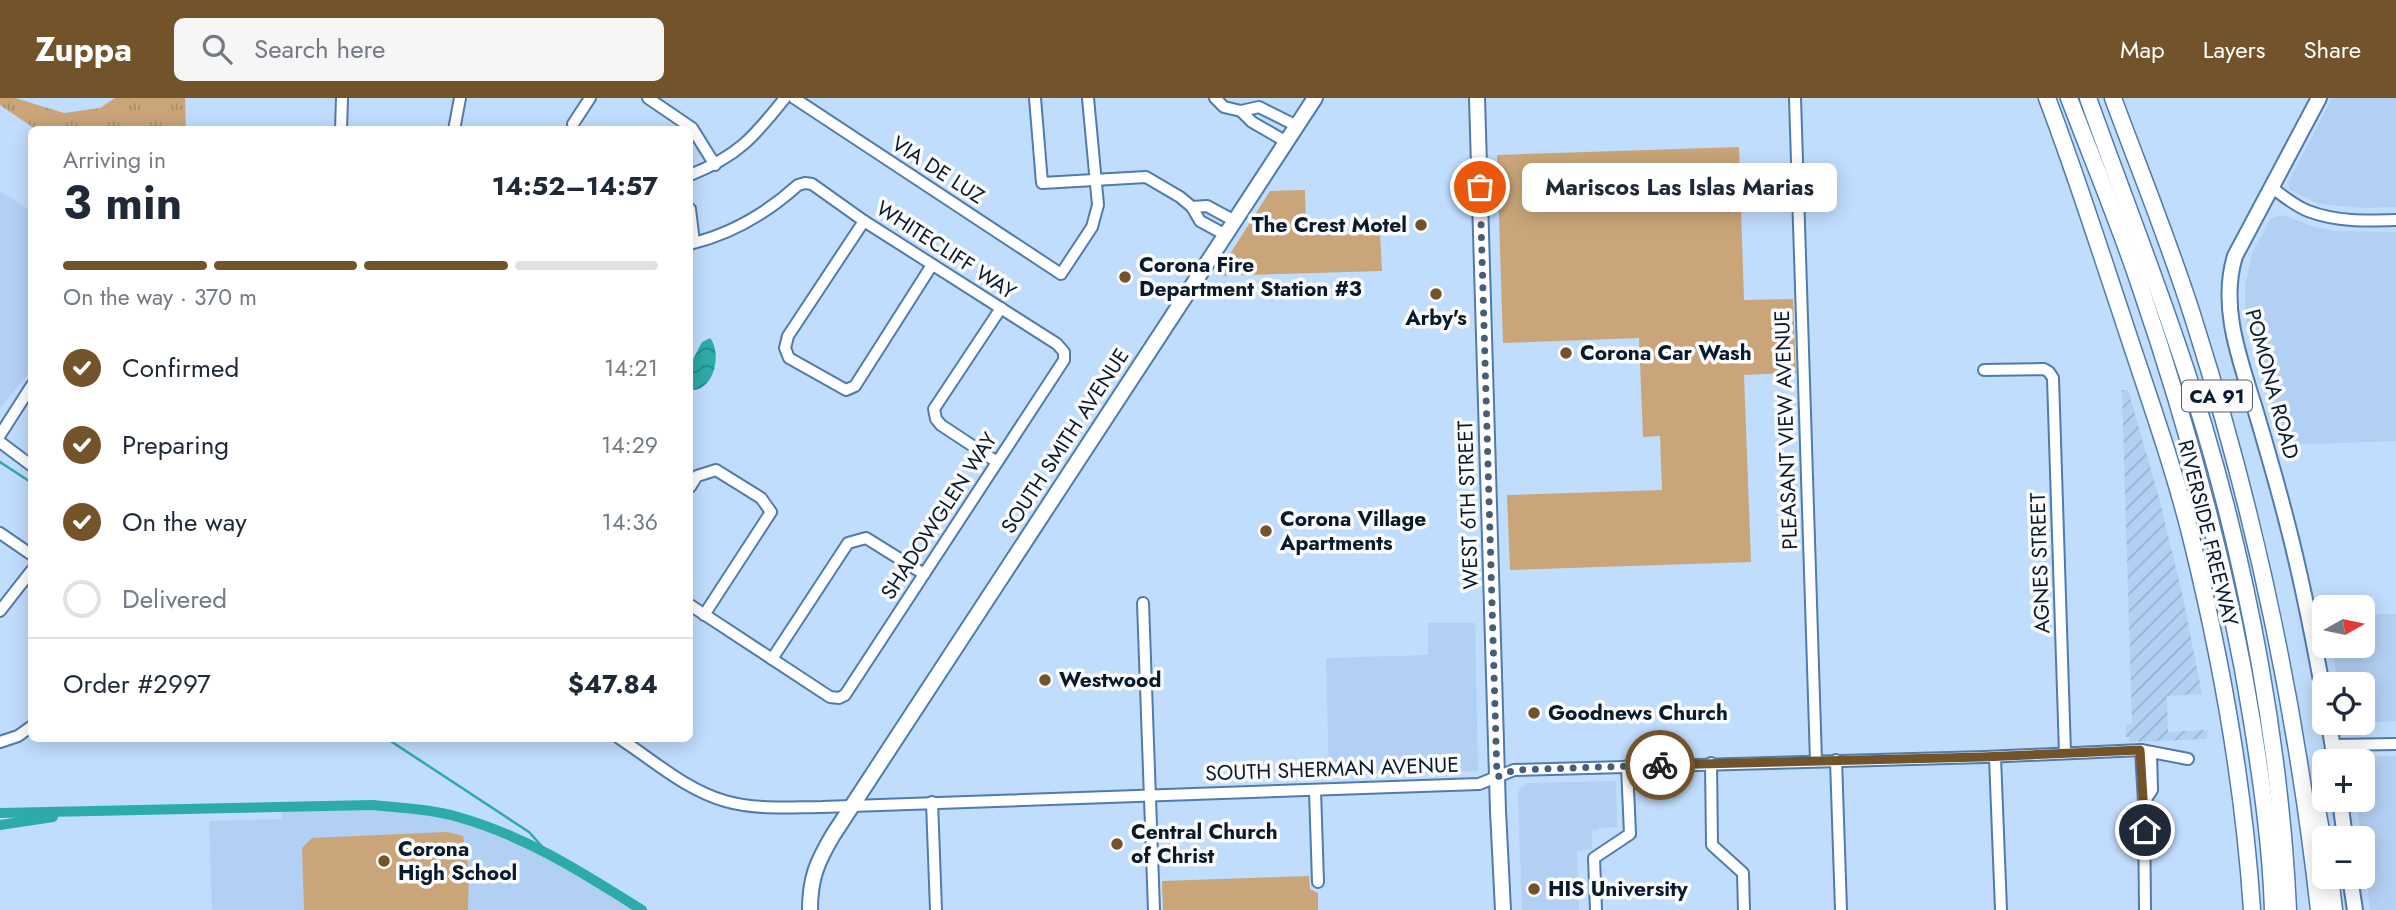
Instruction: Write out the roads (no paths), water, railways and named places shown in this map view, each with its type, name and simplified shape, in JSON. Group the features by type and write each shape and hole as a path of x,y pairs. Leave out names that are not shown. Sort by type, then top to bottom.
{"highway":[{"name":"RIVERSIDE FREEWAY","path":"2047,98 2161,434 2193,544 2218,657 2248,854 2252,910"},
{"path":"2069,98 2139,283 2180,408 2207,505 2231,604 2247,690 2272,867 2273,910"},
{"path":"2088,98 2178,347 2228,517 2261,678 2283,837 2288,910"},
{"name":"RIVERSIDE FREEWAY","path":"2113,98 2203,351 2244,491 2291,703 2319,910"},
{"path":"2291,703 2320,826"},
{"path":"2331,889 2334,910"}],"main road":[{"name":"SOUTH SMITH AVENUE","path":"810,910 812,877 819,859 1315,98"},
{"name":"WEST 6TH STREET","path":"1477,98 1503,910"},
{"name":"POMONA ROAD","path":"2319,98 2235,256 2230,272 2229,306 2236,343 2308,609 2319,672"},
{"path":"2331,735 2334,749"},
{"path":"2352,889 2355,910"}],"street":[{"path":"341,126 342,98"},
{"path":"455,126 460,98"},
{"path":"573,124 590,98"},
{"path":"649,98 689,126"},
{"path":"693,174 715,165 751,141 785,98"},
{"name":"VIA DE LUZ","path":"794,98 1061,274 1092,227 1098,205 1096,180"},
{"path":"1035,98 1042,183 1146,177 1180,197 1192,207 1200,221 1224,234"},
{"path":"1088,98 1096,180"},
{"path":"1215,98 1224,107 1241,111 1259,107 1295,125"},
{"name":"PLEASANT VIEW AVENUE","path":"1795,98 1816,761"},
{"path":"1241,111 1252,122 1285,141"},
{"path":"693,130 715,165"},
{"name":"WHITECLIFF WAY","path":"693,243 734,229 798,185 812,184 864,221 1057,344 1064,352"},
{"path":"2271,187 2306,210 2331,218 2352,221 2396,220"},
{"path":"1192,207 1207,206 1233,220"},
{"path":"864,221 788,335 785,348 789,358 846,390 855,386 932,265"},
{"path":"997,462 941,425 934,410 1001,308"},
{"name":"SHADOWGLEN WAY","path":"772,659 830,697 839,698 845,695 1064,360 1064,352"},
{"name":"AGNES STREET","path":"1984,370 2039,368 2049,372 2053,378 2065,753"},
{"path":"0,435 28,391"},
{"path":"0,442 28,463"},
{"path":"693,482 697,476 716,470 761,498 771,512 704,615"},
{"path":"0,533 28,552"},
{"path":"693,607 772,659 848,543 866,538 924,574"},
{"path":"0,611 28,575"},
{"path":"1143,603 1154,910"},
{"path":"0,742 18,736 28,729"},
{"name":"SOUTH SHERMAN AVENUE","path":"625,742 695,790 727,802 766,806 852,806 1479,784 1514,770 1711,763 2146,751 2188,759"},
{"path":"2333,745 2396,744"},
{"path":"2146,751 2152,790 2144,802 2146,910"},
{"path":"1995,757 2001,910"},
{"path":"1836,760 1841,910"},
{"path":"1711,763 1712,845 1743,873 1744,910"},
{"path":"1596,910 1594,858 1630,834 1627,766"},
{"path":"1315,790 1318,882"},
{"path":"932,802 936,910"}],"water":[{"path":"710,338 714,344 716,361 705,385 693,390 693,359 702,342"}],"waterway":[{"path":"0,462 28,480"},
{"path":"392,742 529,832 548,853"},
{"path":"0,813 372,805 426,810 483,825 531,845 642,910"},
{"path":"0,825 53,817"}],"place":[{"name":"Mariscos Las Islas Marias","path":"1480,187"},
{"name":"The Crest Motel","path":"1421,225"},
{"name":"Corona Fire Department Station #3","path":"1125,277"},
{"name":"Arby's","path":"1436,294"},
{"name":"Corona Car Wash","path":"1566,353"},
{"name":"Corona Village Apartments","path":"1266,531"},
{"name":"Westwood","path":"1045,680"},
{"name":"Goodnews Church","path":"1534,713"},
{"name":"Central Church of Christ","path":"1117,844"},
{"name":"Corona High School","path":"384,861"},
{"name":"HIS University","path":"1534,889"}]}
